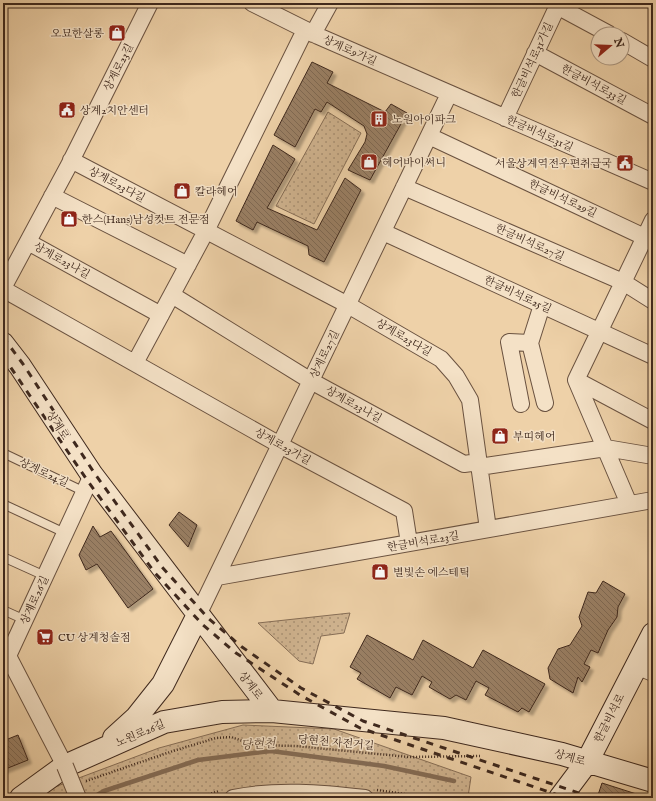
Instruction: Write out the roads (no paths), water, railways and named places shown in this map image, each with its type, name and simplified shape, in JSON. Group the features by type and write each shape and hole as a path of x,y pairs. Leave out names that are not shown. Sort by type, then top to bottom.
{"main road":[{"name":"상계로","path":"3,344 20,366 88,484 198,615 272,711 444,728 562,754 653,781"},
{"path":"102,749 136,718 163,684 198,615"},
{"name":"한글비석로","path":"560,798 587,762 644,669 653,634"},
{"name":"노원로26길","path":"21,798 65,766 164,722 222,712 272,711"}],"street":[{"name":"상계로23길","path":"3,289 71,160 150,3"},
{"name":"상계로9가길","path":"252,3 309,32 449,94"},
{"path":"135,363 206,231 309,32 330,3"},
{"path":"558,4 595,26"},
{"name":"한글비석로31가길","path":"505,118 558,4"},
{"path":"630,46 653,59"},
{"name":"한글비석로33길","path":"535,53 653,116"},
{"name":"한글비석로31길","path":"449,94 653,182"},
{"name":"상계로27길","path":"198,615 449,94"},
{"name":"한글비석로29길","path":"429,136 649,238"},
{"name":"상계로23다길","path":"71,160 348,305 441,359 456,376 470,400 488,529"},
{"name":"한글비석로27길","path":"404,187 623,282 653,301"},
{"path":"52,196 188,265"},
{"path":"629,504 576,380 623,282 649,238 653,220"},
{"name":"한글비석로25길","path":"383,232 653,356"},
{"name":"상계로23나길","path":"28,242 161,315"},
{"name":"상계로23가길","path":"3,289 280,445 404,511 409,543"},
{"name":"상계로23나길","path":"172,295 311,381 464,464 479,465 606,448 653,456"},
{"path":"542,305 530,343 545,403"},
{"path":"521,404 509,342 530,343"},
{"path":"576,380 653,421"},
{"name":"상계로26길","path":"79,791 6,655 25,620 88,484"},
{"name":"한글비석로23길","path":"217,577 653,500"},
{"path":"233,798 260,793 297,792 365,798"}],"lane":[{"name":"상계로24길","path":"3,453 88,484"},
{"path":"3,504 65,533"},
{"path":"3,557 45,576"},
{"path":"3,610 25,620"}],"waterway":[{"name":"당현천","path":"92,798 104,791 198,760 271,751 384,766 454,781"}],"railway":[{"path":"3,337 23,364 95,474 162,567 208,618 242,647 301,688 363,721 594,798"},
{"path":"3,356 87,480 155,573 203,625 236,653 300,695 360,728 567,798"}],"place":[{"name":"오묘한살롱","path":"117,33"},
{"name":"상계2치안센터","path":"67,110"},
{"name":"노원아이파크","path":"379,119"},
{"name":"헤어바이써니","path":"369,162"},
{"name":"서울상계역전우편취급국","path":"625,163"},
{"name":"칼라헤어","path":"182,191"},
{"name":"한스(Hans)남성컷트 전문점","path":"69,219"},
{"name":"부띠헤어","path":"500,436"},
{"name":"별빛손 에스테틱","path":"380,572"},
{"name":"CU 상계청솔점","path":"45,637"}]}
